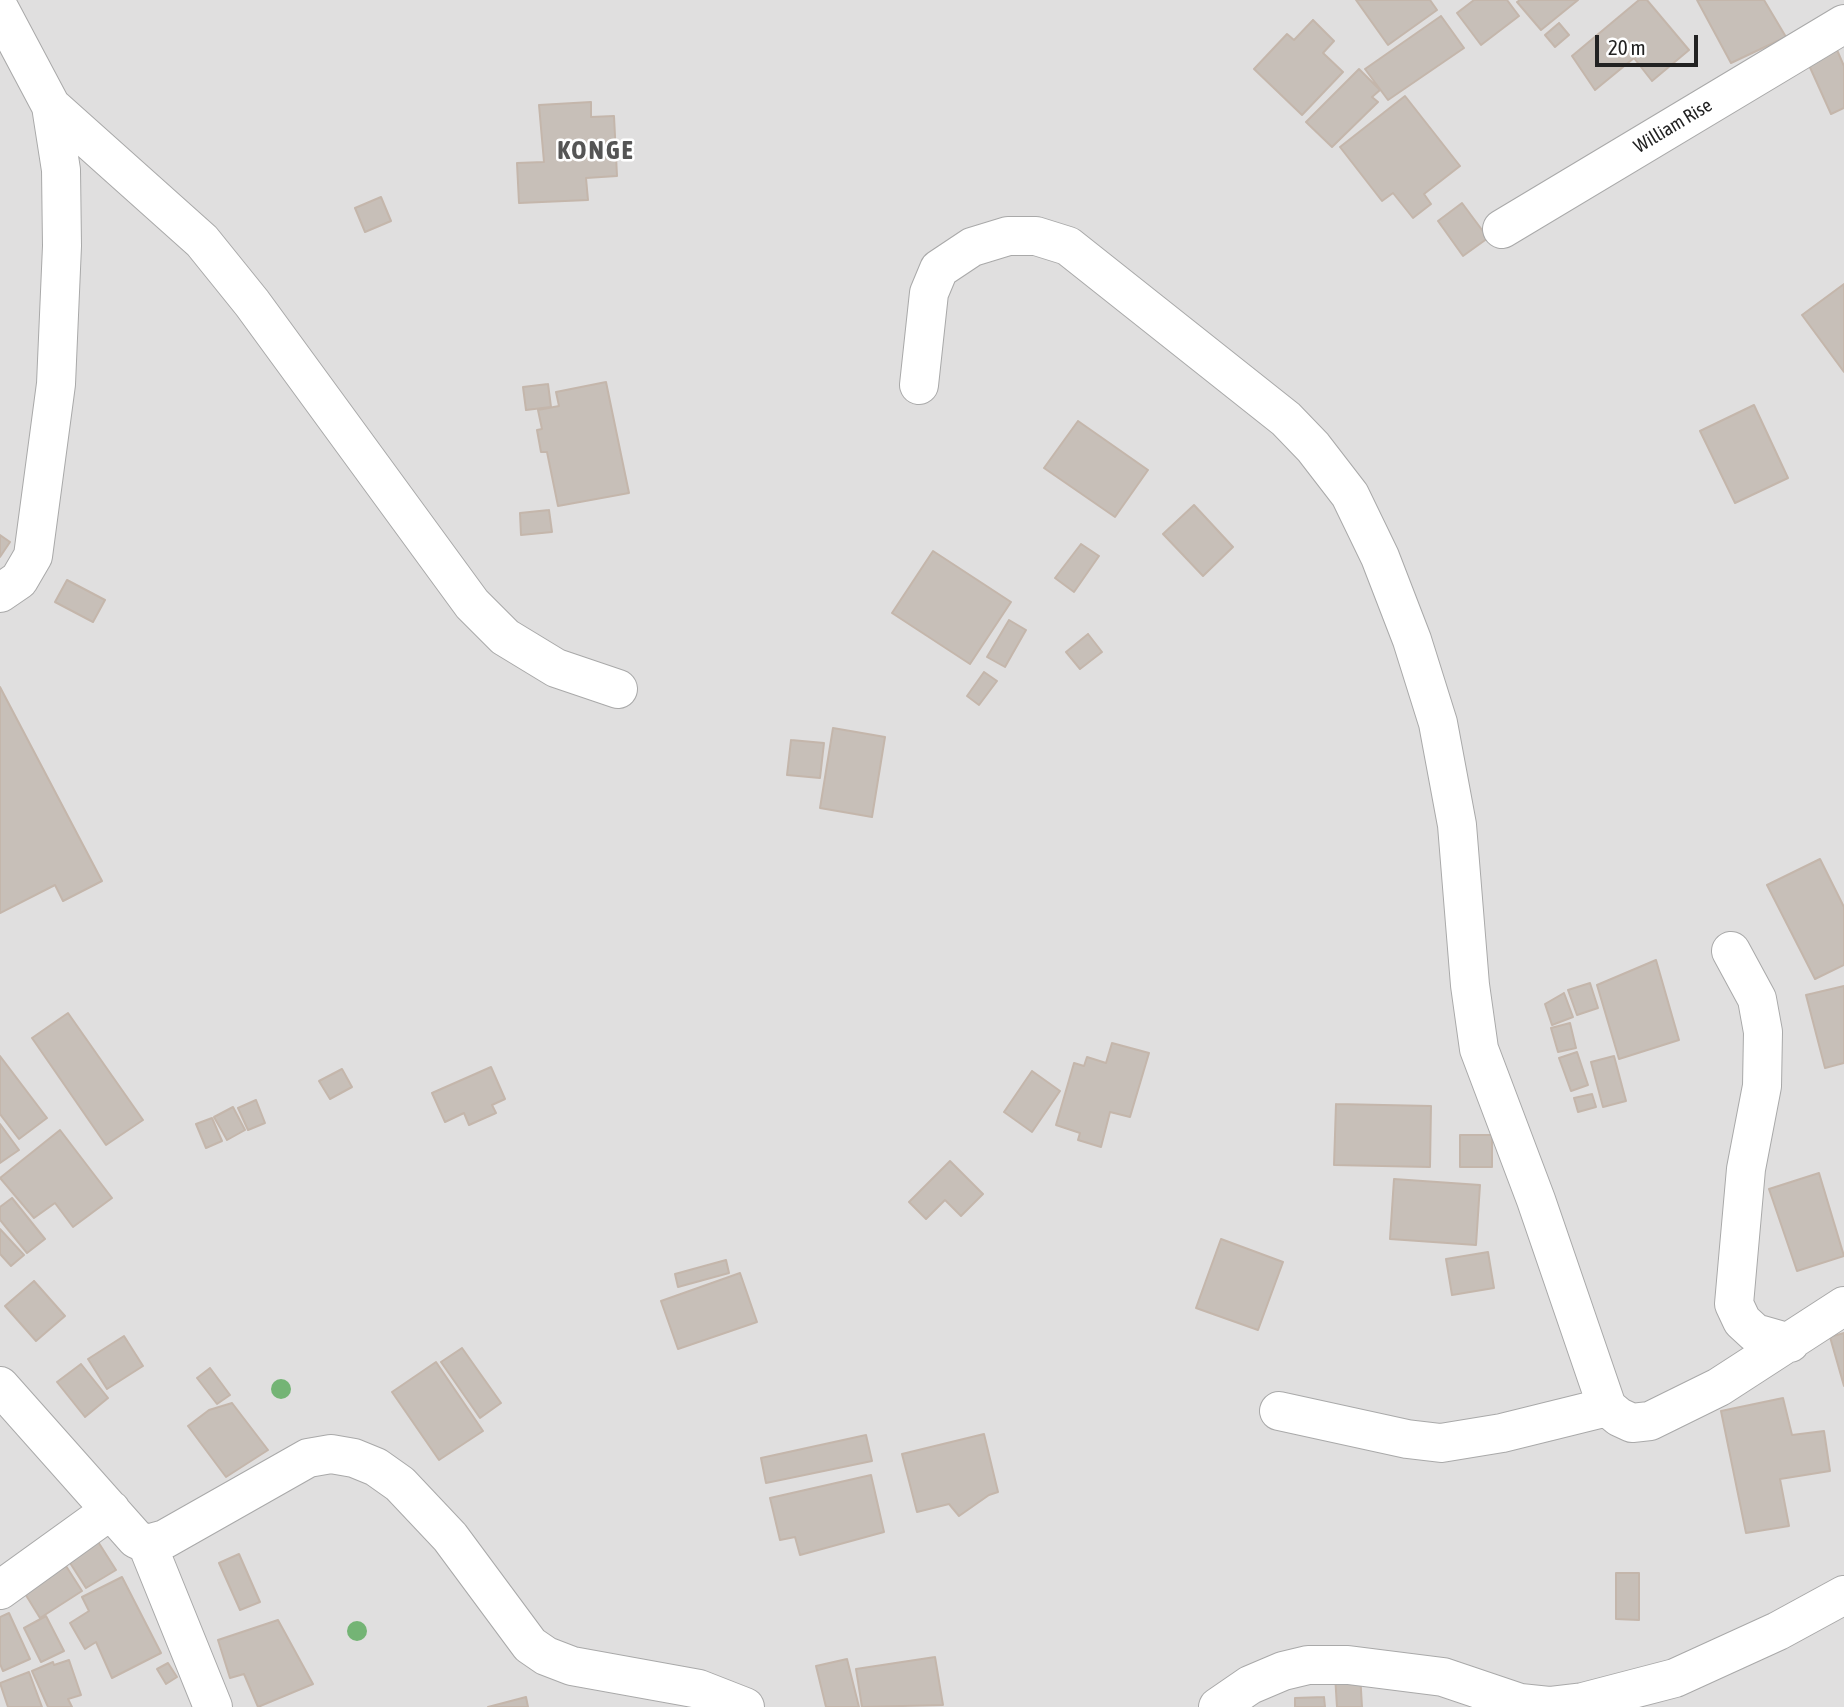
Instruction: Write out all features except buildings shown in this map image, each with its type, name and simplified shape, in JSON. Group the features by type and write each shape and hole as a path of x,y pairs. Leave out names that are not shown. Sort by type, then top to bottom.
{"street":[{"path":"0,10 51,106 61,170 62,196 55,384 33,555 19,580 0,593"},
{"name":"William Rise","path":"1502,229 1844,24"},
{"path":"51,106 202,241 252,303 472,604 505,637 556,668 618,689"},
{"path":"919,385 929,293 939,269 972,247 1008,236 1036,236 1068,246 1286,419 1350,495 1380,557 1412,639 1438,723 1457,825 1470,985 1479,1049 1536,1200 1607,1407 1619,1418 1632,1423 1650,1421 1719,1387 1844,1306"},
{"path":"1731,951 1757,999 1763,1032 1762,1086 1746,1169 1734,1304 1742,1321 1755,1333 1790,1343"},
{"path":"0,1386 136,1539 147,1544 166,1539 308,1458 331,1454 354,1458 376,1467 400,1484 450,1537 530,1645 546,1656 572,1666 699,1689 745,1707"},
{"path":"1279,1411 1441,1443 1493,1435 1607,1407"},
{"path":"0,1590 111,1510"},
{"path":"147,1544 213,1707"},
{"path":"1218,1707 1250,1685 1283,1671 1322,1665 1348,1665 1443,1677 1520,1703 1549,1706 1583,1702 1675,1678 1778,1631 1844,1595"}],"shaded area":[{"path":"0,0 1844,0 1844,1707 0,1707"}],"district":[{"name":"KONGE","path":"596,151"}]}
